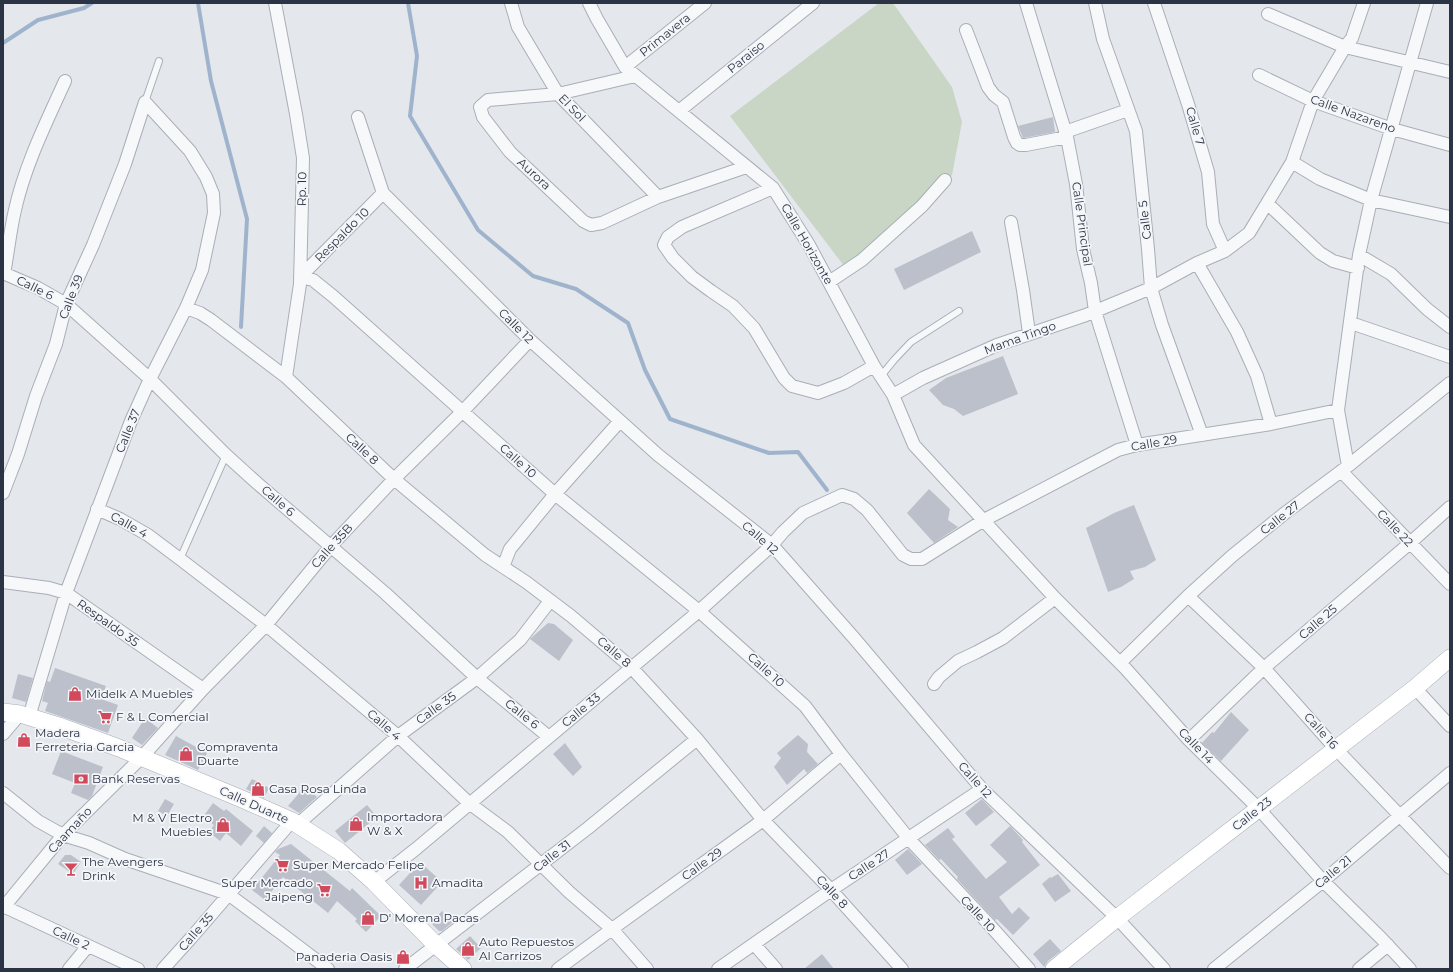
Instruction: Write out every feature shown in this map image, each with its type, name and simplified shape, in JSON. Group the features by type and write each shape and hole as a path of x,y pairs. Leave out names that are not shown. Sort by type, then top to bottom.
{"street":[{"name":"Rp. 10","path":"275,3 303,158 300,276 286,377"},
{"name":"El Sol","path":"511,3 518,27 558,94 658,197"},
{"name":"Calle Horizonte","path":"589,3 597,20 625,67 773,188 809,245 878,371 893,395 914,445 984,520"},
{"name":"Primavera","path":"625,67 705,3"},
{"name":"Paraiso","path":"679,111 813,3"},
{"name":"Calle Principal","path":"1026,3 1066,135 1076,184 1083,249 1091,283 1094,310 1137,445"},
{"name":"Calle 5","path":"1095,3 1103,39 1136,131 1151,288 1162,325 1202,435"},
{"name":"Calle 7","path":"1154,3 1190,111 1208,172 1213,224 1225,251"},
{"name":"Mama Tingo","path":"893,395 923,378 997,345 1086,315 1094,310 1151,288 1198,263 1225,251 1250,233 1292,162 1313,101 1345,47 1352,38 1364,3"},
{"path":"1345,469 1338,410 1351,323 1359,255 1372,200 1427,3"},
{"path":"1268,14 1345,47 1450,72"},
{"path":"966,30 988,87 994,95 1003,102 1014,137 1020,145 1026,145 1066,135 1128,110"},
{"name":"Calle Nazareno","path":"1259,75 1313,101 1392,129 1450,145"},
{"path":"558,94 635,76"},
{"path":"4,273 14,211 22,185 33,154 65,82"},
{"name":"Aurora","path":"558,94 488,100 480,107 483,117 510,152 583,221 591,225 602,223 658,197"},
{"name":"Calle 37","path":"17,714 66,593 131,421 150,379 186,308 202,270 214,213 213,194 206,177 190,151 145,102"},
{"name":"Calle 39","path":"3,493 18,454 36,396 56,344 66,304 93,245 125,164 145,102"},
{"name":"Calle 12","path":"358,117 383,193 530,340 658,455 772,545 854,638 982,789 1117,918 1164,969"},
{"path":"1292,162 1320,179 1372,200 1450,217"},
{"path":"658,197 746,167"},
{"path":"829,282 862,260 922,206 945,180"},
{"path":"773,188 682,227 668,237 664,245 673,258 692,276 733,306 754,328 784,378 792,386 818,393 878,371"},
{"name":"Respaldo 10","path":"300,276 383,193"},
{"path":"1267,203 1320,253 1333,261 1358,268"},
{"path":"1011,222 1029,333"},
{"path":"1359,255 1391,274 1427,309 1450,327"},
{"path":"1198,263 1238,332 1257,376 1271,424"},
{"name":"Calle 6","path":"4,273 38,288 66,304 150,379 226,455 257,483 331,546 477,678 549,737"},
{"name":"Calle 10","path":"300,276 313,280 463,411 555,494 699,610 805,706 841,754 909,839 1029,969"},
{"name":"Calle 8","path":"186,308 211,320 286,377 394,479 485,556 571,616 631,667 697,739 763,820 831,890 902,969"},
{"path":"1351,323 1450,357"},
{"name":"Calle 35B","path":"142,757 203,690 266,625 331,546 394,479 463,411 530,340"},
{"name":"Calle 27","path":"1120,663 1188,596 1232,556 1285,513 1345,469 1450,383"},
{"name":"Calle 29","path":"783,532 803,513 842,495 854,499 867,510 903,555 911,559 922,559 984,520 1118,450 1137,445 1271,424 1338,410"},
{"path":"502,567 510,548 555,494 620,421"},
{"name":"Calle 22","path":"1345,469 1410,543 1450,584"},
{"name":"Calle 25","path":"1189,740 1264,668 1450,507"},
{"name":"Calle 4","path":"97,509 120,518 148,535 266,625 398,736 469,803 508,832 579,901 612,929 647,969"},
{"name":"Calle 14","path":"984,520 1055,598 1120,663 1189,740 1259,809 1323,881 1388,945 1410,969"},
{"name":"Calle 33","path":"374,882 417,848 699,610 772,545 783,532"},
{"name":"Respaldo 35","path":"3,582 43,587 66,593 203,690"},
{"name":"Calle 16","path":"1188,596 1264,668 1336,749 1450,868"},
{"path":"934,684 939,677 958,661 1003,638 1055,598"},
{"name":"Calle 35","path":"163,969 228,894 294,823 398,736 477,678 520,640 550,601"},
{"name":"Calle 23","path":"1054,969 1117,918 1415,688 1450,658"},
{"path":"1415,688 1450,726"},
{"path":"3,734 17,714"},
{"name":"Calle Duarte","path":"17,714 59,726 142,757 242,799 294,823 339,851 374,882 436,945 463,969"},
{"name":"Calle 31","path":"405,969 588,828 697,739"},
{"name":"Calle 29","path":"558,969 763,820 841,754"},
{"name":"Caamaño","path":"3,907 63,836 142,757"},
{"name":"Calle 21","path":"1214,969 1323,881 1450,773"},
{"name":"Calle 27","path":"718,969 831,890 982,789"},
{"path":"3,793 38,821 63,836 89,843 124,859 228,894 328,969"},
{"name":"Calle 2","path":"3,907 138,969"},
{"path":"754,944 776,969"},
{"path":"1358,969 1388,945"},
{"path":"69,969 88,946"}],"lane":[{"path":"145,102 160,61"},
{"path":"878,371 894,360 911,342 959,311"},
{"path":"180,559 226,455"}],"green space":[{"path":"879,3 893,3 952,87 962,122 952,175 933,199 844,266 730,116"}],"building":[{"path":"1053,117 1055,132 1023,138 1018,126"},
{"path":"972,231 981,252 904,290 894,269"},
{"path":"1003,356 1018,394 963,416 954,409 943,405 929,390 946,378"},
{"path":"929,489 950,509 948,520 958,527 934,543 907,513"},
{"path":"1134,505 1156,560 1145,567 1130,571 1134,579 1121,587 1108,592 1086,528 1114,513"},
{"path":"548,623 554,624 573,640 559,661 530,639"},
{"name":"Midelk A Muebles","path":"55,668 106,686 101,699 118,705 108,733 45,711 48,703 42,701 47,681 50,682"},
{"path":"18,674 33,678 26,702 12,698"},
{"path":"1231,712 1249,730 1221,761 1202,743 1212,732 1214,733"},
{"path":"145,718 158,728 142,745 132,738"},
{"path":"798,735 808,744 807,752 818,764 807,773 804,769 787,785 774,767 781,758 777,753"},
{"name":"Compraventa Duarte","path":"176,736 207,753 198,770 165,755"},
{"path":"565,743 582,767 573,776 553,754"},
{"name":"Bank Reservas","path":"61,751 103,767 92,796 88,800 71,793 75,783 52,774"},
{"name":"Casa Rosa Linda","path":"252,779 269,788 264,798 246,789"},
{"path":"305,786 317,797 299,813 288,806"},
{"path":"165,799 174,804 167,816 158,811"},
{"path":"982,799 994,812 976,826 965,813"},
{"path":"213,803 224,811 226,809 253,831 241,846 226,833 220,841 209,832 214,825 203,817"},
{"name":"Importadora W & X","path":"367,805 377,817 345,843 335,831"},
{"path":"264,826 272,833 264,843 256,836"},
{"path":"1010,826 1023,840 1022,842 1040,865 999,897 1012,914 1019,907 1030,918 1013,935 997,919 995,920 957,879 958,877 925,845 948,828 955,837 952,839 986,879 1007,862 990,845"},
{"path":"291,844 350,891 352,888 381,916 366,932 355,921 357,919 337,901 328,913 283,877 265,900 252,890 280,855 275,852 278,849"},
{"path":"908,849 922,864 907,875 895,860"},
{"name":"The Avengers Drink","path":"65,855 71,855 81,862 73,874 58,864"},
{"name":"Amadita","path":"420,862 442,882 421,905 399,885"},
{"path":"1058,874 1071,891 1055,902 1042,884 1050,877 1051,878"},
{"path":"442,911 453,922 442,931 439,931 431,923"},
{"name":"Auto Repuestos Al Carrizos","path":"470,936 481,948 468,960 456,949"},
{"path":"1050,939 1061,951 1048,961 1044,967 1033,954"},
{"path":"822,954 834,969 804,969"}],"waterway":[{"path":"3,43 38,20 84,8 92,3"},
{"path":"198,3 211,81 247,219 241,327"},
{"path":"408,3 417,56 410,116 478,230 533,276 576,289 628,323 645,370 670,419 769,453 798,452 827,490"}],"place":[{"name":"Midelk A Muebles","path":"75,694"},
{"name":"F & L Comercial","path":"105,717"},
{"name":"Madera Ferreteria Garcia","path":"24,740"},
{"name":"Compraventa Duarte","path":"186,754"},
{"name":"Bank Reservas","path":"81,779"},
{"name":"Casa Rosa Linda","path":"258,789"},
{"name":"Importadora W & X","path":"356,824"},
{"name":"M & V Electro Muebles","path":"223,825"},
{"name":"Super Mercado Felipe","path":"282,865"},
{"name":"The Avengers Drink","path":"71,869"},
{"name":"Amadita","path":"421,883"},
{"name":"Super Mercado Jaipeng","path":"324,890"},
{"name":"D' Morena Pacas","path":"368,918"},
{"name":"Auto Repuestos Al Carrizos","path":"468,949"},
{"name":"Panaderia Oasis","path":"403,957"}]}
